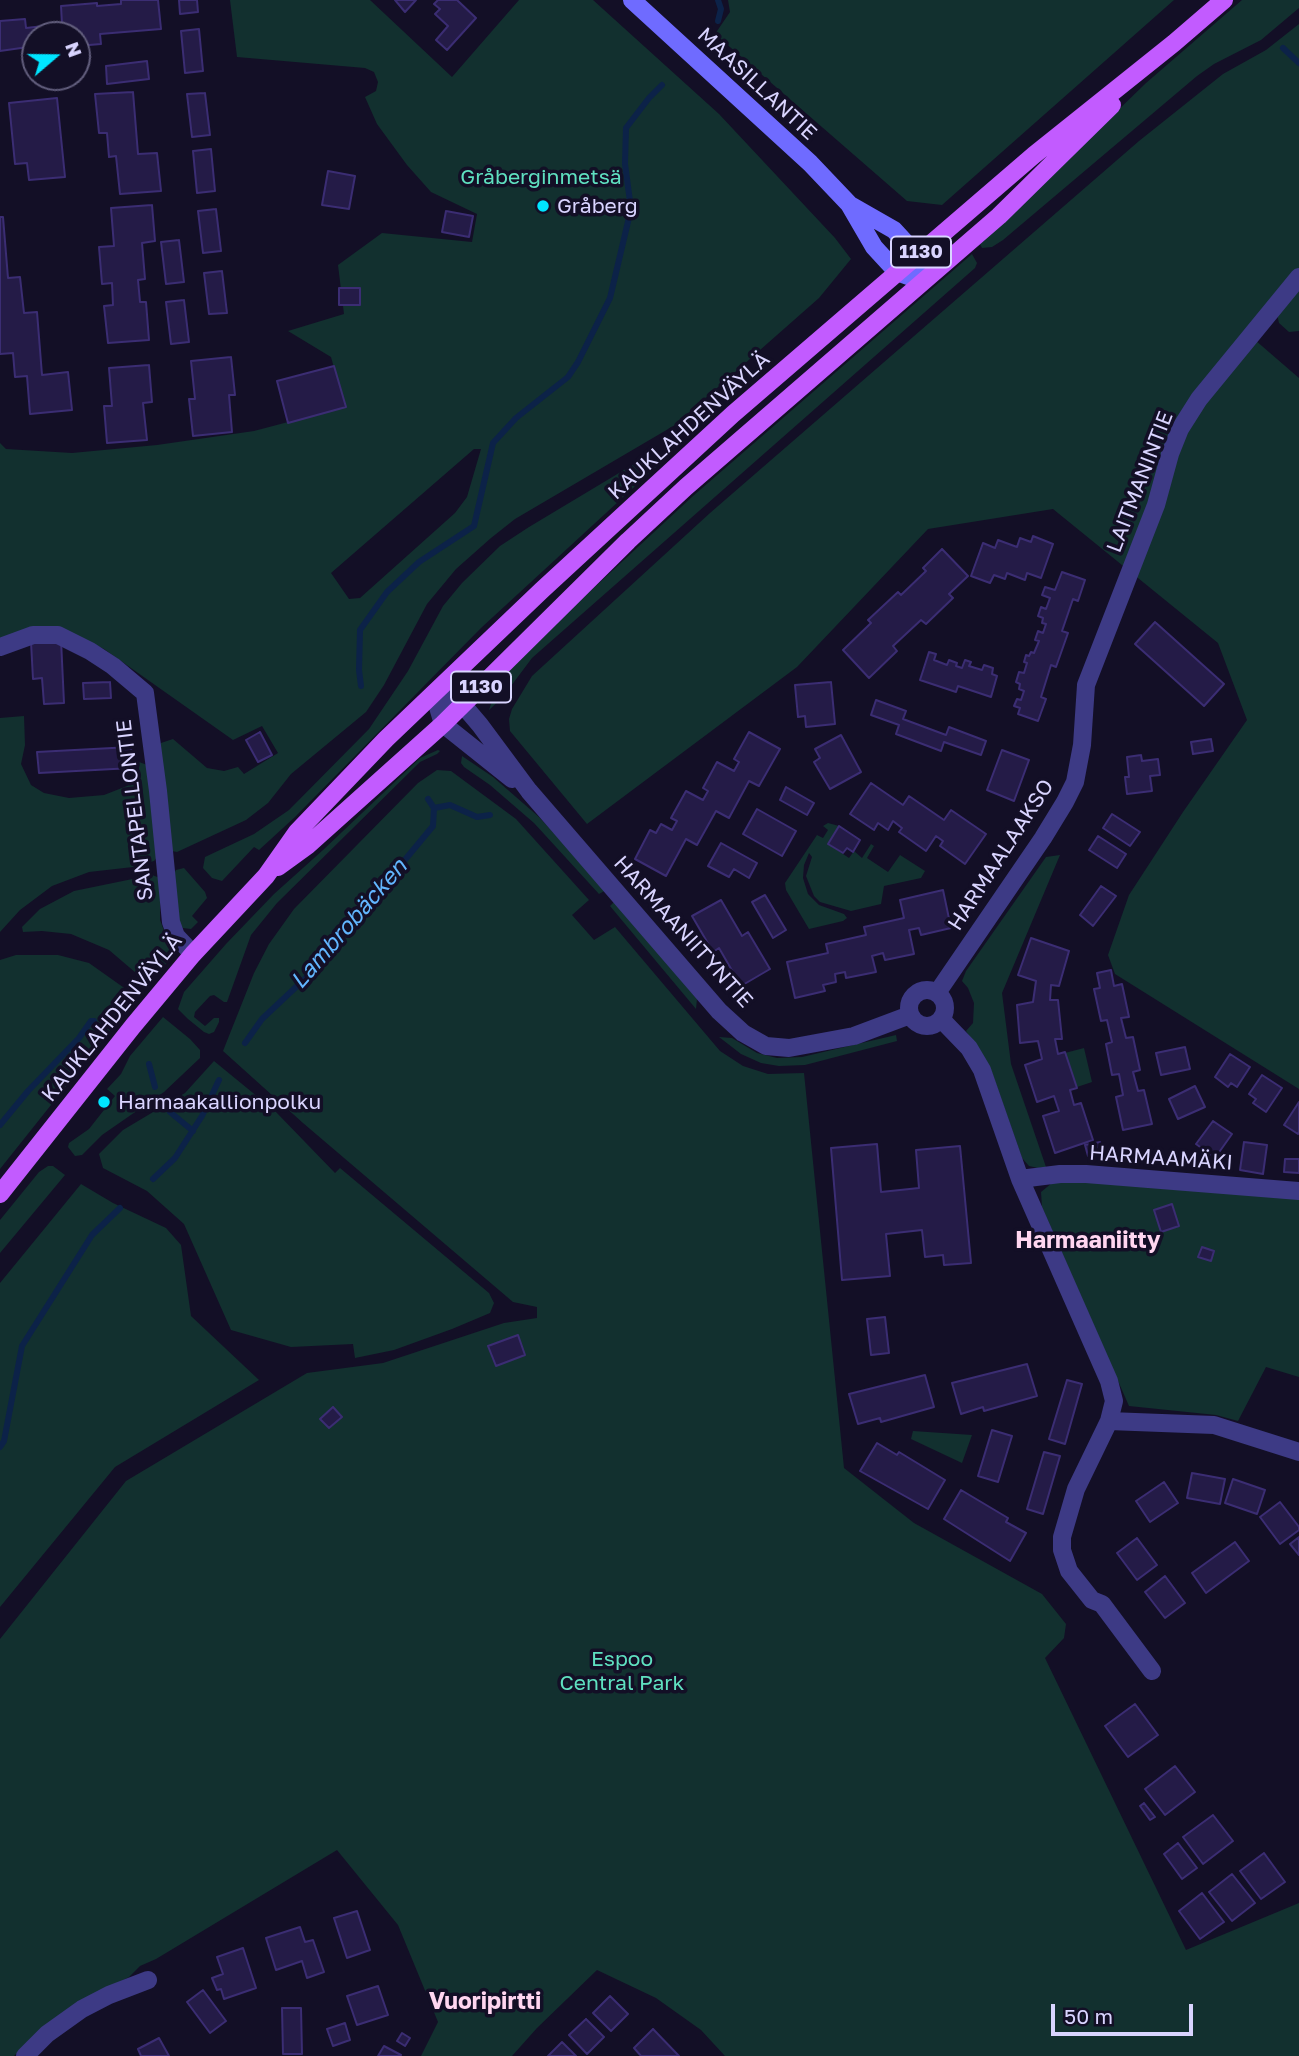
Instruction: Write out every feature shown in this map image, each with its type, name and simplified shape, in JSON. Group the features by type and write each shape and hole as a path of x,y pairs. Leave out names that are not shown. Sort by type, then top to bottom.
{"main road":[{"name":"KAUKLAHDENVÄYLÄ","path":"0,1194 193,954 266,876 297,832 386,740 541,590 733,414 1034,155 1224,0"},
{"name":"KAUKLAHDENVÄYLÄ","path":"266,876 307,846 443,724 676,496 999,216 1174,43"}],"street":[{"name":"MAASILLANTIE","path":"632,0 810,163 849,204 874,247 897,272 922,281"},
{"name":"MAASILLANTIE","path":"849,204 894,230 917,255"},
{"path":"917,255 922,281"},
{"name":"LAITMANINTIE","path":"1082,733 1086,685 1156,505 1180,429 1199,399 1299,277"},
{"name":"SANTAPELLONTIE","path":"0,647 33,635 58,635 113,666 145,693 171,922 176,936 193,954"},
{"path":"434,694 443,724"},
{"name":"HARMAANIITYNTIE","path":"434,694 463,705 481,725 529,791 719,1011 743,1033 766,1046 789,1048 854,1036 910,1015"},
{"name":"HARMAANIITYNTIE","path":"443,724 529,791"},
{"name":"HARMAALAAKSO","path":"937,993 1065,802 1079,766 1082,733"},
{"path":"925,990 937,993 945,1007 941,1019 932,1025 923,1026 913,1020 909,1003 915,993 925,990"},
{"path":"941,1019 969,1048 982,1070 1020,1179 1109,1381 1114,1401 1109,1421 1076,1489 1062,1537 1062,1550 1069,1571 1092,1600 1102,1604 1152,1671"},
{"name":"HARMAAMÄKI","path":"1020,1179 1086,1174 1299,1191"},
{"path":"1109,1421 1214,1424 1299,1452"},
{"path":"25,2056 47,2034 82,2009 148,1980"}],"green space":[{"name":"Gråberginmetsä","path":"230,0 370,0 452,77 519,0 593,0 719,114 835,238 851,259 819,298 675,425 515,519 491,538 456,569 427,604 384,685 366,712 291,774 268,803 246,820 177,852 172,851 157,748 161,743 173,739 207,768 224,771 238,767 244,774 278,753 262,726 233,740 104,649 62,628 0,642 0,443 6,449 72,453 157,445 254,431 345,407 331,357 288,331 344,314 338,265 382,233 472,242 477,214 431,192 377,124 365,97 376,91 378,82 374,72 365,68 237,57","holes":["474,449 481,449 467,497 455,513 360,598 349,599 331,573"]},
{"path":"728,0 1174,0 942,205 907,201 715,34 730,12"},
{"path":"1242,0 1299,0 1299,8 1261,40 1214,64 1197,76 1003,240 992,247 982,248 980,244 1146,83"},
{"path":"1299,24 1299,269 1255,340 1299,378 1299,1089 1115,974 1108,955 1129,895 1247,720 1218,643 1053,509 928,529 797,667 587,824 510,731 512,709 532,676 710,513 1139,141 1223,74 1266,50"},
{"path":"972,254 977,263 975,268 532,658 502,698 489,710 497,686 517,659 693,496"},
{"path":"1299,287 1299,331 1289,332 1279,323 1277,314"},
{"path":"649,455 656,467 481,628 295,817 259,850 254,847 222,881 212,878 203,868 205,857 254,834 289,810 369,729 408,671 443,606 500,546"},
{"path":"24,716 25,745 21,764 31,785 44,793 69,798 104,795 127,786 139,775 139,762 147,765 159,855 154,861 133,867 89,872 52,886 20,910 0,932 0,718"},
{"path":"440,751 437,754 420,762 277,903 251,935 227,1002 214,995 210,996 195,1012 194,1017 205,1026 214,1018 219,1018 214,1032 204,1032 188,1019 178,1009 184,992 226,944 274,894 420,758"},
{"path":"462,756 493,777 539,817 606,890 599,894 534,823 490,785 464,767 461,763"},
{"name":"Espoo Central Park","path":"437,770 451,771 516,819 589,900 572,915 594,940 615,927 720,1051 743,1066 768,1074 804,1073 844,1468 914,1523 1042,1594 1066,1624 1064,1638 1045,1658 1186,1950 1299,1903 1299,2056 725,2056 701,2030 656,1998 597,1970 512,2056 421,2056 438,2022 398,1925 337,1850 140,1966 129,1977 76,2006 35,2035 14,2056 0,2056 0,1639 126,1481 307,1373 383,1363 504,1323 537,1318 537,1307 513,1302 223,1051 254,973 269,944 294,909 418,783"},
{"path":"828,823 839,826 828,844 849,858 854,851 862,858 871,844 874,846 867,858 888,872 900,855 925,871 921,878 884,886 881,904 851,911 820,902 814,896 806,876 812,857 809,853 803,878 808,894 819,905 844,914 847,918 809,929 786,890 785,883 817,835 823,838 828,830 823,826"},
{"path":"1060,855 1002,993 1011,1064 1046,1167 1038,1168 1029,1166 1022,1158 991,1070 966,1031 973,1023 974,1003 962,981 966,971 1046,857"},
{"path":"184,868 207,898 192,916 198,922 191,929 183,928 178,923 173,875 176,870"},
{"path":"152,875 160,878 160,920 174,950 174,957 156,973 143,979 109,950 71,934 23,932 22,927 40,909 74,891"},
{"path":"615,901 697,999 696,1009 610,906"},
{"path":"16,955 58,955 89,963 137,997 0,1169 0,960"},
{"path":"163,1017 200,1050 200,1058 164,1092 102,1135 82,1155 75,1156 68,1147 69,1143 89,1129 115,1096 107,1089 121,1074 130,1056"},
{"path":"896,1035 897,1041 805,1065 779,1066 761,1063 741,1054 719,1037 732,1038 757,1053 777,1058 802,1057"},
{"path":"1084,1048 1092,1082 1077,1087 1065,1053"},
{"path":"214,1061 275,1111 335,1173 340,1168 489,1293 494,1303 490,1313 394,1350 355,1358 353,1344 291,1347 231,1330 184,1224 147,1191 103,1168 99,1154 123,1130 185,1093"},
{"path":"53,1166 65,1175 0,1253 0,1220 39,1172"},
{"path":"1062,1179 1299,1199 1299,1377 1266,1367 1238,1421 1216,1415 1129,1406 1042,1207 1041,1192"},
{"path":"81,1184 113,1203 166,1228 181,1245 191,1316 259,1380 115,1467 0,1607 0,1283"},
{"path":"913,1431 972,1435 962,1463 911,1439"}],"building":[{"path":"121,0 158,0 161,29 100,34 101,44 91,45 91,21 62,21 61,6 121,4"},
{"path":"179,0 197,0 198,12 180,14"},
{"path":"395,0 416,0 405,12"},
{"path":"438,0 457,0 476,18 447,50 436,40 448,26 435,14 440,9 434,4"},
{"path":"25,19 21,21 21,48 0,51 0,21"},
{"path":"199,29 203,71 185,73 181,31"},
{"path":"147,61 149,79 107,84 106,66"},
{"path":"133,92 138,154 157,153 161,191 120,194 116,156 109,157 107,133 99,133 95,94"},
{"path":"205,93 210,135 192,137 187,94"},
{"path":"57,98 65,177 29,180 27,163 15,164 9,103"},
{"path":"211,149 215,191 197,193 193,151"},
{"path":"328,171 355,176 349,209 322,205"},
{"path":"152,205 155,241 142,243 145,279 138,280 140,302 146,302 149,340 108,343 104,306 113,305 112,283 102,284 99,247 114,246 111,208"},
{"path":"216,209 221,251 203,253 198,211"},
{"path":"446,211 473,216 469,237 442,232"},
{"path":"0,217 3,217 8,278 20,277 24,313 37,312 42,375 68,372 72,410 30,414 27,376 15,377 13,353 0,354"},
{"path":"179,240 184,282 166,284 161,242"},
{"path":"222,271 227,313 209,314 204,273"},
{"path":"339,288 360,288 360,305 339,305"},
{"path":"184,300 189,342 171,344 166,302"},
{"path":"231,357 235,395 229,395 232,432 193,436 189,399 195,399 191,361"},
{"path":"149,365 152,402 143,403 147,440 107,443 104,406 112,406 109,368"},
{"path":"334,366 346,407 288,423 277,381"},
{"path":"1033,536 1053,544 1041,578 1027,573 1025,580 1007,573 1005,579 994,575 990,583 971,576 983,543 995,548 998,540 1017,547 1020,538 1031,542"},
{"path":"942,549 968,576 949,594 953,598 926,624 921,620 893,646 897,651 869,678 843,650 871,623 868,620 898,592 901,595 926,571 923,568"},
{"path":"1062,572 1085,580 1078,601 1073,599 1062,631 1068,633 1056,667 1051,665 1041,697 1046,699 1038,721 1018,714 1020,708 1014,706 1017,699 1021,700 1024,691 1019,689 1020,684 1016,682 1019,672 1024,673 1026,655 1034,653 1039,641 1035,640 1038,631 1043,633 1046,624 1042,623 1043,618 1038,616 1041,607 1046,609 1050,598 1042,595 1045,587 1055,590"},
{"path":"1155,622 1224,684 1204,706 1135,644"},
{"path":"61,640 64,703 44,704 42,678 33,679 31,642"},
{"path":"929,652 936,654 934,660 947,665 949,660 962,668 965,660 971,662 969,666 982,670 984,665 993,668 992,674 997,676 991,697 958,686 956,692 920,680"},
{"path":"110,682 111,698 84,699 83,683"},
{"path":"831,682 835,724 806,727 805,716 798,717 795,685"},
{"path":"876,700 906,711 903,719 946,735 949,727 986,741 981,755 944,742 941,751 896,734 899,725 871,715"},
{"path":"260,732 272,755 258,762 246,740"},
{"path":"749,732 780,749 759,786 749,781 729,818 716,811 697,845 686,839 666,876 635,859 650,830 656,833 661,824 672,830 677,821 671,818 686,791 703,800 708,791 703,788 717,762 734,771 739,762 734,759"},
{"path":"841,735 861,772 830,789 814,762 820,758 815,749"},
{"path":"1211,739 1213,751 1193,754 1191,742"},
{"path":"131,747 132,768 39,773 37,752"},
{"path":"1002,750 1029,760 1014,801 987,790"},
{"path":"1141,755 1142,761 1158,759 1160,775 1150,776 1152,791 1127,794 1127,757"},
{"path":"871,783 903,805 909,796 944,820 951,810 986,834 965,864 940,846 943,841 936,836 926,851 899,832 902,828 893,821 888,830 878,823 874,830 850,814"},
{"path":"786,787 814,803 807,815 780,800"},
{"path":"757,809 796,831 782,856 743,834"},
{"path":"1112,814 1140,832 1130,846 1103,828"},
{"path":"839,826 860,840 853,852 847,848 843,853 828,844"},
{"path":"1098,836 1126,854 1117,868 1089,850"},
{"path":"721,843 757,863 749,878 734,869 729,877 708,866"},
{"path":"1101,886 1116,896 1093,926 1080,915"},
{"path":"943,890 951,928 921,935 919,928 909,930 914,954 885,960 883,953 872,956 876,972 846,978 845,972 835,974 836,982 823,985 825,991 795,998 787,962 828,953 826,944 866,935 864,927 904,918 900,900"},
{"path":"765,895 786,930 773,938 752,902"},
{"path":"721,900 742,936 748,932 770,969 741,986 719,948 713,952 692,916"},
{"path":"1031,938 1069,951 1059,986 1051,985 1050,1000 1058,1000 1062,1039 1055,1039 1058,1054 1065,1052 1077,1088 1070,1090 1074,1105 1081,1103 1093,1140 1055,1153 1043,1116 1059,1111 1054,1096 1037,1102 1025,1065 1042,1059 1038,1041 1020,1043 1017,1005 1033,1002 1036,981 1018,975"},
{"path":"1111,970 1114,986 1122,984 1129,1017 1121,1018 1126,1038 1133,1037 1140,1070 1133,1072 1138,1091 1144,1090 1152,1124 1123,1130 1116,1097 1123,1095 1119,1074 1112,1075 1106,1044 1112,1042 1107,1020 1101,1021 1094,989 1100,988 1097,973"},
{"path":"1185,1047 1190,1069 1161,1075 1156,1053"},
{"path":"1230,1054 1250,1067 1237,1087 1231,1083 1228,1087 1215,1077"},
{"path":"1262,1075 1282,1088 1266,1112 1253,1103 1256,1099 1249,1094"},
{"path":"1195,1086 1205,1107 1178,1119 1169,1099"},
{"path":"1299,1102 1299,1132 1298,1134 1284,1125"},
{"path":"1213,1121 1232,1134 1215,1158 1196,1144"},
{"path":"1100,1142 1103,1153 1088,1156 1085,1145"},
{"path":"1244,1142 1267,1145 1263,1174 1240,1170"},
{"path":"877,1144 881,1192 919,1188 916,1150 960,1146 971,1263 944,1265 943,1255 925,1257 922,1230 886,1234 890,1276 842,1280 831,1148"},
{"path":"1285,1159 1299,1159 1299,1173 1284,1172"},
{"path":"1172,1204 1179,1226 1161,1232 1154,1210"},
{"path":"1202,1247 1214,1251 1211,1261 1198,1257"},
{"path":"885,1317 889,1353 871,1355 867,1319"},
{"path":"518,1335 525,1355 496,1366 488,1346"},
{"path":"1027,1364 1037,1396 984,1411 983,1407 961,1414 952,1383"},
{"path":"925,1375 934,1407 881,1422 880,1418 858,1424 849,1394"},
{"path":"1067,1380 1082,1384 1065,1444 1049,1439"},
{"path":"333,1407 342,1417 329,1428 320,1419"},
{"path":"992,1430 1012,1436 998,1482 978,1476"},
{"path":"877,1443 897,1455 899,1452 945,1480 928,1509 860,1471"},
{"path":"1044,1452 1060,1456 1043,1514 1027,1509"},
{"path":"1192,1473 1225,1479 1220,1504 1187,1498"},
{"path":"1233,1479 1265,1490 1257,1514 1225,1503"},
{"path":"1164,1482 1178,1503 1150,1522 1136,1501"},
{"path":"961,1490 1008,1518 1006,1522 1026,1533 1010,1561 944,1519"},
{"path":"1280,1502 1299,1530 1280,1544 1260,1517"},
{"path":"1299,1537 1299,1555 1290,1544"},
{"path":"1137,1538 1157,1565 1137,1580 1117,1553"},
{"path":"1235,1542 1249,1561 1206,1593 1192,1573"},
{"path":"1165,1576 1185,1603 1165,1618 1145,1592"},
{"path":"1135,1704 1158,1735 1128,1757 1105,1726"},
{"path":"1175,1766 1195,1792 1165,1815 1145,1789"},
{"path":"1144,1803 1155,1817 1150,1820 1140,1806"},
{"path":"1213,1815 1233,1841 1203,1864 1183,1837"},
{"path":"1178,1843 1197,1868 1182,1879 1164,1854"},
{"path":"1264,1853 1285,1882 1261,1899 1240,1871"},
{"path":"1232,1874 1255,1903 1232,1921 1209,1892"},
{"path":"1202,1893 1224,1922 1200,1939 1179,1911"},
{"path":"357,1911 370,1950 347,1958 334,1918"},
{"path":"300,1927 305,1942 313,1940 324,1972 307,1978 302,1961 276,1970 266,1938"},
{"path":"243,1948 256,1988 224,1999 221,1989 217,1990 212,1978 223,1974 217,1957"},
{"path":"378,1986 388,2015 357,2025 347,1996"},
{"path":"203,1990 226,2021 210,2033 187,2002"},
{"path":"610,1996 628,2014 611,2031 593,2013"},
{"path":"282,2008 301,2008 302,2054 283,2054"},
{"path":"586,2019 604,2037 587,2054 569,2035"},
{"path":"345,2023 350,2040 333,2046 327,2029"},
{"path":"653,2029 679,2056 641,2056 634,2048"},
{"path":"402,2033 410,2038 405,2046 397,2041"},
{"path":"159,2038 169,2056 141,2056 138,2049"},
{"path":"562,2042 576,2056 548,2056"},
{"path":"384,2046 401,2055 378,2056"}],"waterway":[{"name":"Lambrobäcken","path":"718,0 721,9 718,21"},
{"path":"1283,48 1299,63"},
{"name":"Lambrobäcken","path":"361,686 360,630 387,592 419,562 474,526 493,443 516,418 568,377 578,362 610,298 631,209 625,164 626,128 662,85"},
{"name":"Lambrobäcken","path":"245,1043 262,1019 312,972 433,826 434,808 428,799"},
{"path":"434,808 450,805 477,817 490,815"},
{"path":"0,1125 28,1091 79,1038 91,1021 94,1021"},
{"path":"149,1064 155,1087"},
{"name":"Lambrobäcken","path":"153,1179 175,1158 202,1116 219,1080"},
{"path":"170,1112 193,1131"},
{"name":"Lambrobäcken","path":"0,1447 4,1441 22,1346 92,1235 120,1208"}],"place":[{"name":"Gråberg","path":"543,206"},
{"name":"Harmaakallionpolku","path":"104,1102"}],"district":[{"name":"Harmaaniitty","path":"1088,1241"},
{"name":"Vuoripirtti","path":"485,2002"}]}
